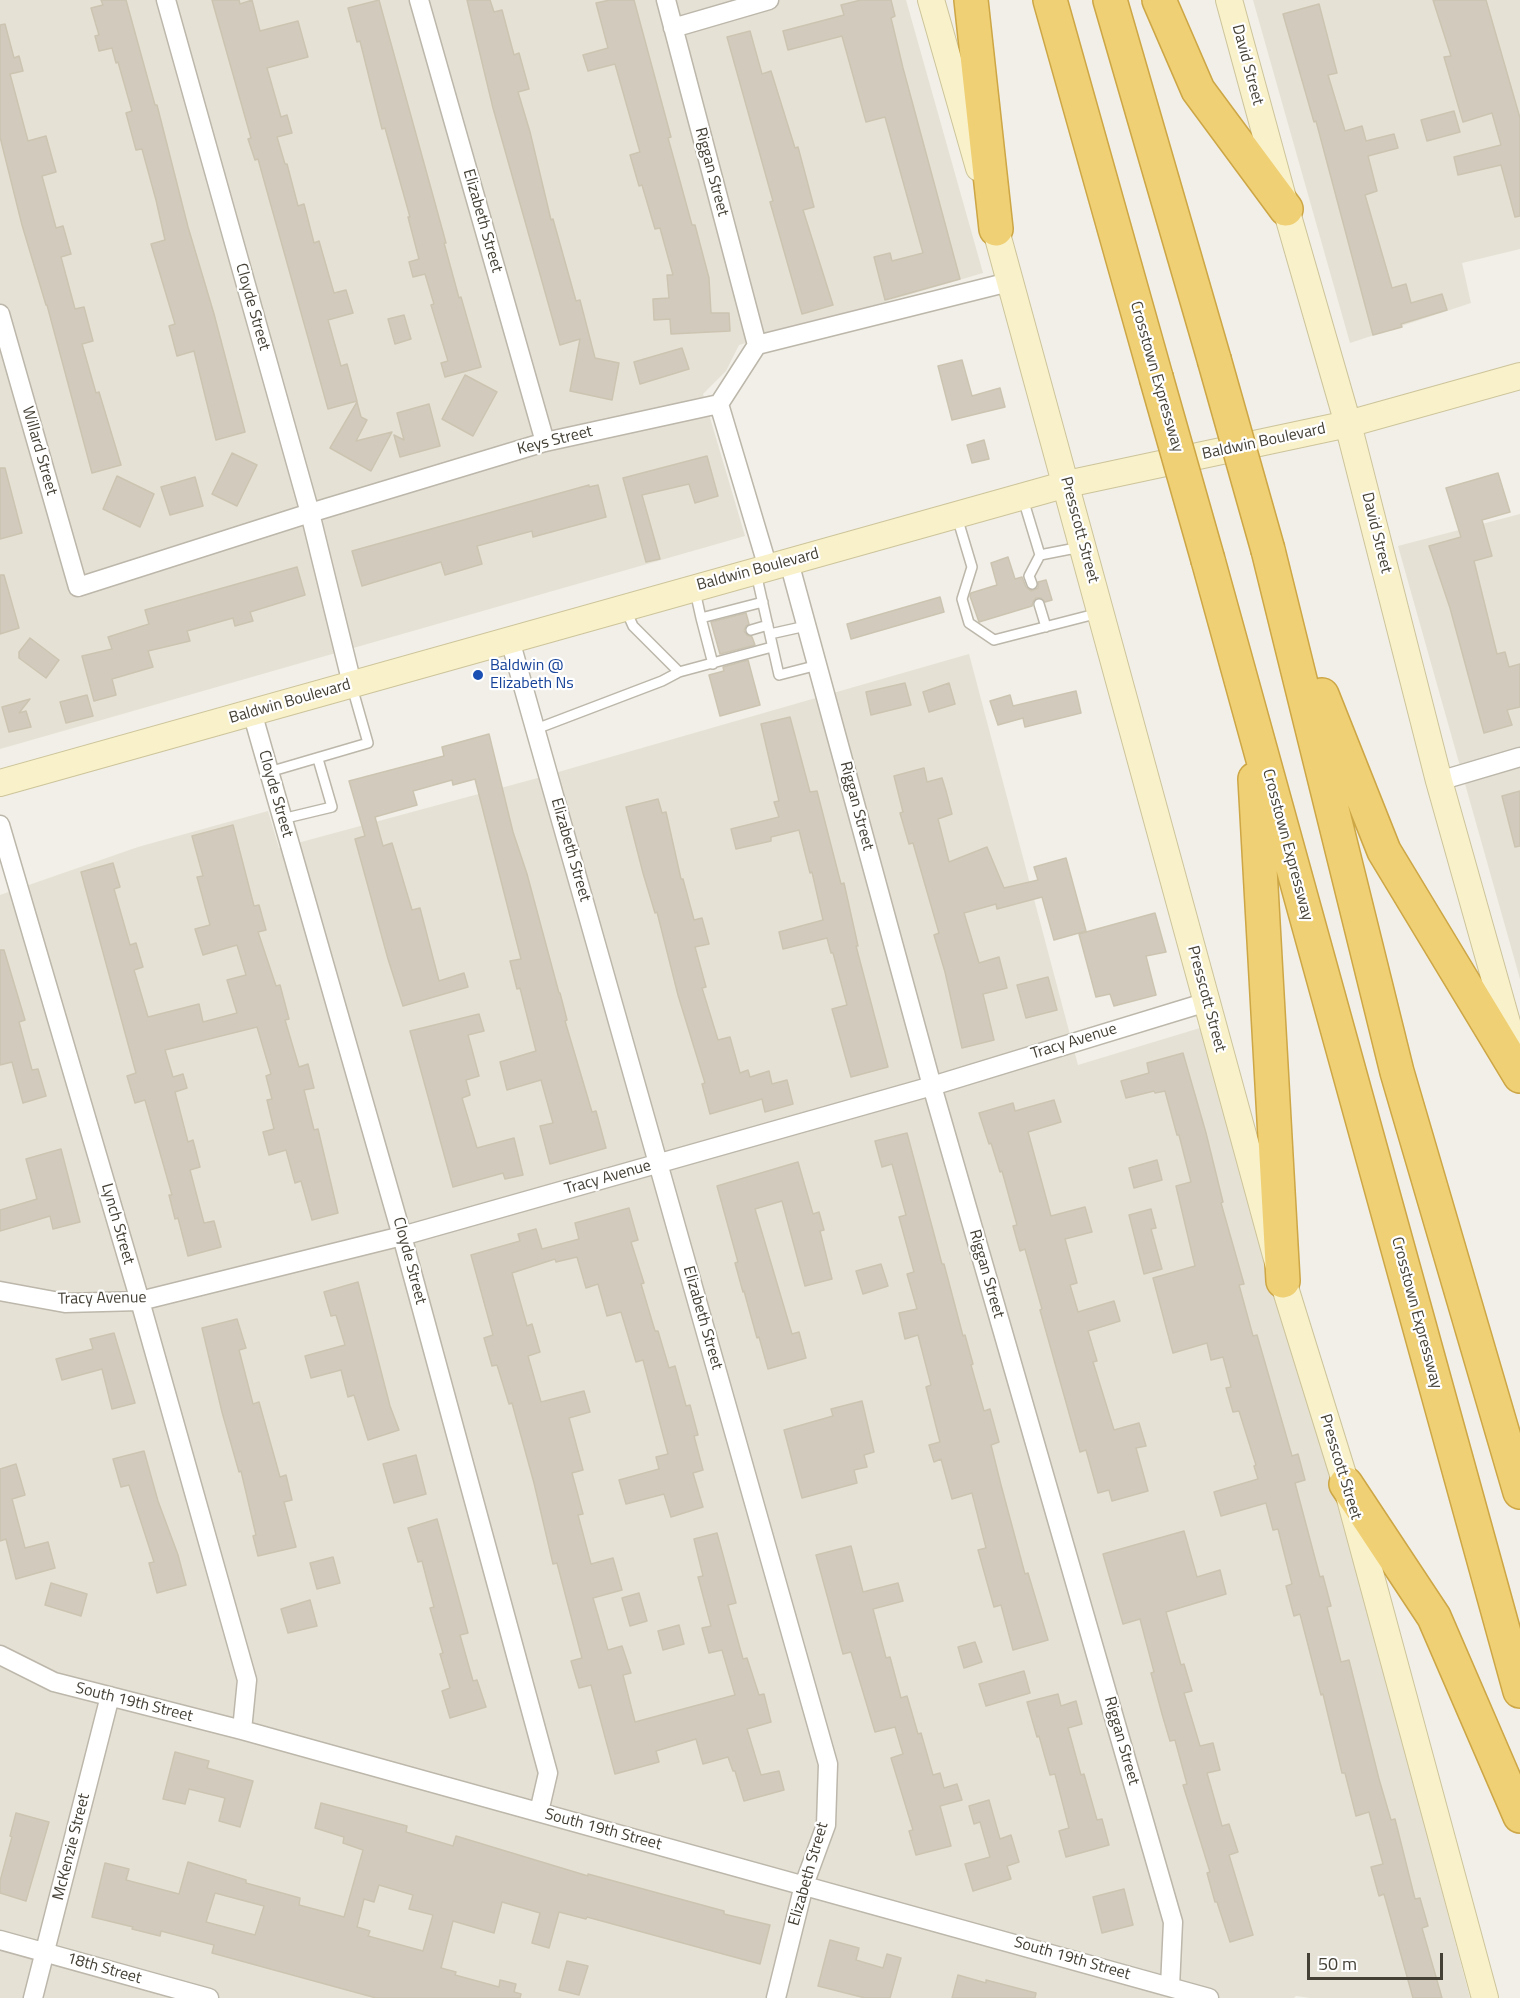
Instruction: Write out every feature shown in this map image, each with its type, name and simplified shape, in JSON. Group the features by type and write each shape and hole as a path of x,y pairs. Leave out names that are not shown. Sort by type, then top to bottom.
{"highway":[{"path":"971,0 996,229"},
{"name":"Crosstown Expressway","path":"1050,0 1251,714 1520,1691"},
{"path":"1110,0 1272,563 1397,1072 1520,1492"},
{"path":"1159,0 1198,90 1286,209"},
{"path":"1272,563 1384,850 1520,1076"},
{"path":"1251,714 1283,1281"},
{"path":"1346,1484 1434,1617 1520,1816"}],"main road":[{"name":"Presscott Street","path":"931,0 1067,484 1283,1281 1346,1484 1485,1998"},
{"name":"David Street","path":"1229,0 1348,424 1439,781 1520,1067"},
{"name":"Baldwin Boulevard","path":"0,783 1067,484 1348,424 1520,376"}],"street":[{"name":"Cloyde Street","path":"166,0 310,513 352,684"},
{"name":"Elizabeth Street","path":"419,0 545,442"},
{"name":"Riggan Street","path":"666,0 757,345"},
{"path":"674,28 769,0"},
{"path":"719,404 757,345 1010,282"},
{"name":"Willard Street","path":"0,314 78,587"},
{"name":"Keys Street","path":"78,587 310,513 545,442 719,404"},
{"name":"Riggan Street","path":"719,404 771,567 806,626 818,665 932,1086 1173,1922 1170,1987"},
{"name":"Elizabeth Street","path":"510,640 828,1764 826,1825 804,1885 776,1998"},
{"name":"Cloyde Street","path":"252,712 402,1236 548,1773 539,1812"},
{"path":"1439,781 1520,758"},
{"name":"Lynch Street","path":"0,825 140,1301 247,1680 242,1730"},
{"name":"Tracy Avenue","path":"0,1291 65,1303 140,1301 402,1236 932,1086 1207,1002"},
{"name":"South 19th Street","path":"0,1655 54,1682 242,1730 1209,1998"},
{"name":"McKenzie Street","path":"33,1998 110,1696"},
{"name":"18th Street","path":"0,1940 209,1998"}],"lane":[{"path":"1022,497 1040,555 1029,576 1032,584"},
{"path":"957,515 972,567 962,599 969,623 994,640 1102,613"},
{"path":"1040,555 1084,546"},
{"path":"771,567 763,602 779,675 818,665"},
{"path":"694,587 701,618 711,641 713,664"},
{"path":"701,618 763,602"},
{"path":"1039,604 1046,627"},
{"path":"625,608 633,626 679,672"},
{"path":"751,630 806,626"},
{"path":"536,729 662,681 679,672 772,647"},
{"path":"269,772 368,743 352,684"},
{"path":"282,819 332,807 318,759"}],"shaded area":[{"path":"0,0 906,0 983,273 739,345 726,371 703,394 745,536 0,749"},
{"path":"1253,0 1520,0 1520,249 1462,263 1471,303 1350,343"},
{"path":"1520,514 1520,979 1398,546"},
{"path":"969,654 1078,1065 1200,1028 1352,1550 1470,1998 1310,1998 1296,1996 1294,1998 0,1998 0,895 138,847 268,811 279,848 534,779"}],"building":[{"path":"101,0 126,0 155,105 157,105 245,432 216,440 194,351 177,356 169,326 175,324 151,244 165,240 156,200 142,149 136,150 126,113 132,111 118,62 116,63 112,48 99,51 95,36 99,35 91,8 103,5"},
{"path":"212,0 239,0 240,4 252,0 260,31 298,21 308,57 267,68 281,117 287,115 292,133 277,137 298,206 304,204 314,243 319,241 334,293 346,290 353,313 328,320 341,366 347,364 357,401 328,409 258,159 255,160 248,139 251,138"},
{"path":"379,0 459,298 461,297 481,367 445,377 441,363 448,361 431,305 434,304 425,274 413,277 409,262 419,259 408,217 410,217 385,128 382,129 360,41 357,42 348,8"},
{"path":"467,0 490,0 494,12 502,10 514,55 519,53 529,89 518,92 551,220 553,219 576,301 580,300 595,358 619,363 612,400 570,391 580,339 560,345 493,108"},
{"path":"610,0 634,0 671,137 668,138 709,278 711,313 729,313 730,331 671,334 670,319 654,320 653,299 669,298 667,275 673,275 660,228 655,229 630,155 640,152 615,64 588,71 583,55 608,48 596,3"},
{"path":"861,0 891,0 895,16 891,18 903,68 960,279 885,300 874,257 890,253 892,261 923,253 885,117 866,122 842,36 788,50 783,31 844,15 841,5"},
{"path":"1433,0 1486,0 1520,118 1520,216 1515,217 1501,165 1458,175 1454,157 1501,145 1492,113 1463,122 1444,57 1451,56"},
{"path":"1319,4 1337,73 1328,75 1345,131 1362,126 1366,141 1394,134 1398,148 1368,156 1377,191 1365,195 1392,288 1406,284 1411,303 1442,294 1447,310 1373,335 1316,121 1314,122 1283,14"},
{"path":"5,24 14,58 19,56 23,71 10,74 28,141 46,136 56,172 42,176 56,228 63,226 71,254 61,257 75,309 84,307 93,341 82,344 121,465 92,473 47,305 22,225 0,137 0,25"},
{"path":"750,31 762,74 771,71 795,148 798,147 814,207 803,210 833,305 802,314 727,37"},
{"path":"1454,111 1460,132 1427,141 1421,120"},
{"path":"404,315 411,339 395,344 388,319"},
{"path":"682,348 689,369 640,384 634,362"},
{"path":"962,360 972,396 1000,388 1005,407 952,420 938,366"},
{"path":"465,375 497,392 473,436 442,419"},
{"path":"357,402 361,417 367,420 356,441 392,432 371,471 330,448"},
{"path":"429,404 440,446 400,457 394,435 404,440 397,413"},
{"path":"984,440 989,459 972,463 967,445"},
{"path":"232,453 257,465 237,506 212,494"},
{"path":"707,456 718,496 695,503 689,484 642,495 660,559 646,562 623,478"},
{"path":"0,468 5,468 22,533 0,539"},
{"path":"1498,473 1510,512 1482,520 1492,556 1474,561 1497,654 1505,652 1509,667 1520,664 1520,707 1507,710 1512,725 1484,733 1450,608 1429,546 1461,537 1446,488"},
{"path":"117,476 154,494 140,527 103,509"},
{"path":"195,477 203,506 170,515 161,487"},
{"path":"589,485 589,487 598,485 606,517 533,537 532,531 477,546 482,564 445,575 441,562 362,586 352,551"},
{"path":"1008,557 1015,579 1022,577 1026,587 1031,591 1038,588 1038,582 1046,580 1052,600 1045,602 1041,598 1036,598 1032,606 979,622 971,593 997,585 991,563"},
{"path":"297,567 305,595 250,612 253,621 235,626 233,618 187,631 190,641 148,651 153,667 112,679 116,695 94,701 82,656 112,649 108,637 149,624 145,610"},
{"path":"0,575 4,575 19,628 0,634"},
{"path":"940,597 944,612 851,639 847,624"},
{"path":"746,613 749,624 744,631 752,637 755,645 720,654 711,622"},
{"path":"30,638 59,660 46,678 19,658 19,652"},
{"path":"748,660 760,705 720,716 709,675 724,671 723,667"},
{"path":"905,683 911,705 871,715 866,692"},
{"path":"949,683 955,704 929,712 923,692"},
{"path":"1076,691 1081,713 1025,727 1023,718 998,725 990,701 1010,695 1013,706"},
{"path":"87,695 93,716 66,723 60,702"},
{"path":"30,699 19,713 26,711 31,727 9,732 2,707"},
{"path":"790,717 810,792 817,791 841,884 844,883 858,946 856,946 888,1067 851,1077 832,1009 847,1005 827,938 783,949 779,932 823,920 799,830 771,837 771,841 736,849 731,829 779,817 774,802 779,801 761,724"},
{"path":"489,734 513,832 560,993 567,1020 565,1021 592,1112 596,1111 606,1148 550,1164 540,1126 553,1123 541,1080 507,1090 500,1062 536,1051 520,988 517,989 510,961 521,959 475,779 453,785 452,780 413,791 417,805 375,817 383,846 392,843 412,910 420,908 439,981 464,973 468,987 403,1006 355,839 365,836 349,781 444,756 442,747"},
{"path":"924,768 927,782 942,778 946,791 952,814 938,819 949,862 987,847 1004,888 1038,880 1034,867 1066,858 1086,931 1054,940 1042,897 997,909 996,904 964,913 979,963 999,957 1007,988 983,994 994,1040 962,1048 934,935 939,933 913,843 909,844 900,813 903,812 894,776"},
{"path":"1520,791 1520,846 1515,847 1502,796"},
{"path":"658,799 662,813 666,812 681,879 683,879 694,920 702,918 709,944 695,947 706,987 702,988 718,1040 730,1037 740,1073 748,1070 750,1077 769,1071 772,1084 787,1080 793,1104 765,1112 762,1099 710,1114 702,1084 705,1083 678,995 657,912 655,913 643,873 626,807"},
{"path":"233,825 254,906 259,905 266,930 258,932 276,986 280,985 289,1019 285,1020 299,1067 308,1064 314,1088 304,1090 314,1130 318,1129 338,1213 312,1220 301,1181 295,1183 286,1150 269,1155 263,1132 274,1129 267,1100 272,1099 266,1076 271,1074 257,1027 165,1050 173,1077 183,1074 187,1088 175,1092 188,1142 193,1140 200,1167 190,1170 204,1223 214,1221 221,1247 188,1256 178,1218 175,1219 169,1195 172,1195 145,1100 135,1103 127,1076 136,1073 81,872 113,863 120,887 114,889 130,945 136,943 143,967 134,970 148,1017 199,1004 203,1022 237,1013 227,980 246,975 237,945 203,955 195,929 210,925 197,877 203,876 192,836"},
{"path":"1155,913 1166,952 1146,956 1156,995 1114,1006 1110,994 1096,997 1079,934"},
{"path":"0,950 4,950 25,1020 19,1022 32,1070 38,1069 46,1096 23,1103 12,1062 0,1065"},
{"path":"1048,977 1057,1010 1026,1018 1017,985"},
{"path":"479,1014 484,1031 468,1035 479,1076 466,1080 470,1095 462,1098 477,1148 514,1138 523,1175 505,1179 503,1173 453,1187 410,1031"},
{"path":"1183,1053 1206,1133 1223,1202 1221,1203 1244,1284 1239,1285 1253,1336 1257,1335 1292,1456 1298,1454 1305,1480 1295,1483 1320,1577 1323,1576 1331,1606 1327,1607 1341,1662 1349,1660 1391,1820 1395,1819 1415,1899 1420,1898 1428,1926 1422,1928 1442,1998 1413,1998 1384,1894 1379,1896 1371,1867 1383,1864 1369,1812 1356,1816 1345,1773 1342,1773 1323,1694 1321,1695 1300,1614 1294,1616 1286,1586 1292,1584 1278,1529 1273,1530 1266,1503 1221,1516 1214,1492 1258,1479 1254,1466 1256,1465 1239,1411 1233,1412 1226,1388 1231,1387 1223,1357 1211,1360 1207,1343 1173,1353 1153,1278 1195,1266 1176,1186 1191,1182 1165,1091 1155,1093 1154,1091 1126,1098 1121,1081 1149,1073 1147,1063"},
{"path":"1054,1100 1061,1122 1028,1132 1051,1216 1085,1207 1092,1232 1065,1239 1077,1283 1070,1285 1078,1312 1114,1301 1120,1321 1088,1331 1097,1361 1093,1362 1114,1430 1139,1423 1146,1446 1136,1448 1148,1491 1112,1501 1109,1490 1098,1493 1086,1450 1080,1452 1025,1249 1020,1251 1013,1226 1017,1225 1002,1171 1000,1172 979,1113 1013,1103 1015,1111"},
{"path":"907,1133 942,1264 944,1264 963,1336 965,1335 984,1411 990,1409 999,1442 991,1445 1001,1485 1025,1574 1028,1573 1048,1640 1013,1650 1001,1605 994,1607 978,1550 986,1548 972,1493 952,1499 941,1459 934,1462 929,1445 940,1442 926,1387 931,1385 918,1335 905,1339 899,1313 917,1309 907,1274 914,1272 899,1217 906,1215 892,1164 882,1167 875,1141"},
{"path":"61,1149 80,1222 53,1229 50,1216 0,1231 0,1210 37,1199 26,1159"},
{"path":"1157,1160 1162,1180 1134,1188 1129,1168"},
{"path":"798,1162 813,1214 819,1212 824,1230 820,1231 832,1279 805,1286 782,1201 755,1209 792,1334 799,1332 806,1358 768,1369 743,1292 735,1263 738,1262 717,1186"},
{"path":"629,1208 638,1240 631,1242 644,1283 641,1284 655,1331 658,1331 669,1368 675,1366 686,1406 690,1405 698,1435 694,1436 703,1470 693,1473 703,1507 671,1517 664,1494 626,1504 619,1480 659,1469 656,1457 668,1454 643,1360 636,1362 621,1312 607,1316 598,1284 586,1288 577,1257 556,1262 555,1259 512,1273 527,1326 532,1324 540,1352 528,1356 541,1402 584,1391 590,1412 569,1418 583,1470 572,1473 583,1514 578,1515 591,1564 613,1558 622,1590 593,1598 608,1650 622,1646 631,1673 623,1675 635,1722 735,1695 722,1650 709,1653 702,1628 711,1626 698,1577 703,1576 694,1539 717,1533 736,1603 728,1605 743,1659 747,1658 759,1695 764,1694 771,1722 747,1729 761,1775 779,1771 784,1790 744,1801 728,1757 703,1764 696,1739 656,1751 659,1762 615,1774 591,1685 579,1688 571,1661 582,1658 557,1563 553,1564 512,1403 509,1404 497,1365 492,1366 484,1338 493,1335 471,1255 520,1241 518,1234 536,1229 542,1249 579,1239 575,1223"},
{"path":"1151,1209 1156,1228 1151,1229 1162,1269 1144,1274 1129,1215"},
{"path":"881,1264 888,1286 863,1294 856,1271"},
{"path":"358,1282 390,1406 399,1430 368,1440 354,1395 348,1397 341,1370 311,1378 305,1356 345,1345 336,1315 331,1316 324,1292"},
{"path":"237,1319 246,1348 239,1350 253,1404 259,1402 280,1477 286,1475 292,1500 284,1502 296,1547 258,1556 253,1536 256,1535 241,1471 239,1472 222,1412 202,1328"},
{"path":"114,1333 135,1403 112,1409 102,1369 62,1380 56,1359 93,1349 90,1339"},
{"path":"862,1401 874,1452 864,1455 867,1467 854,1470 857,1483 802,1498 784,1430 833,1416 831,1409"},
{"path":"144,1451 186,1585 157,1593 149,1563 154,1562 129,1485 121,1487 113,1459"},
{"path":"416,1455 426,1494 394,1503 383,1464"},
{"path":"16,1464 25,1495 12,1499 25,1548 48,1542 55,1568 16,1579 6,1539 0,1541 0,1469"},
{"path":"437,1519 468,1633 460,1635 473,1681 477,1680 486,1707 450,1718 442,1691 450,1688 430,1608 434,1607 422,1561 418,1562 408,1528"},
{"path":"1184,1531 1197,1577 1220,1570 1226,1594 1166,1612 1181,1665 1184,1664 1192,1691 1184,1693 1200,1746 1213,1743 1220,1770 1207,1773 1222,1826 1229,1824 1238,1852 1229,1855 1253,1935 1230,1942 1217,1902 1215,1902 1207,1873 1210,1872 1183,1785 1187,1784 1175,1740 1170,1741 1162,1714 1140,1619 1123,1624 1103,1554"},
{"path":"851,1546 863,1592 898,1583 903,1601 873,1609 886,1658 890,1657 901,1698 907,1696 933,1775 940,1773 944,1788 957,1784 962,1800 940,1806 951,1846 916,1855 909,1831 913,1830 891,1758 903,1754 895,1727 875,1732 851,1652 843,1654 816,1555"},
{"path":"333,1557 340,1583 317,1589 310,1563"},
{"path":"51,1583 87,1594 81,1616 45,1605"},
{"path":"639,1593 647,1621 630,1626 622,1598"},
{"path":"310,1600 317,1626 288,1633 281,1609"},
{"path":"679,1625 684,1644 663,1650 658,1631"},
{"path":"975,1642 982,1662 964,1668 958,1647"},
{"path":"1024,1671 1030,1693 986,1706 979,1684"},
{"path":"1058,1694 1061,1706 1076,1701 1082,1724 1068,1728 1081,1775 1084,1774 1097,1820 1102,1819 1109,1845 1066,1857 1059,1831 1069,1828 1055,1774 1050,1775 1027,1702"},
{"path":"175,1752 209,1761 207,1768 253,1781 240,1827 219,1821 225,1798 189,1789 185,1804 163,1799"},
{"path":"989,1800 1000,1839 1011,1835 1019,1862 1007,1866 1011,1879 973,1891 965,1864 990,1857 980,1822 974,1824 969,1806"},
{"path":"321,1803 407,1826 406,1832 453,1846 456,1836 588,1876 588,1874 724,1911 724,1914 770,1925 760,1964 587,1917 586,1919 559,1912 549,1948 532,1943 540,1913 502,1902 494,1933 453,1921 441,1968 456,1972 455,1975 499,1987 500,1980 516,1984 514,1992 521,1994 520,1998 376,1998 212,1953 214,1945 161,1931 160,1936 92,1917 105,1863 129,1869 126,1880 179,1894 188,1862 246,1880 246,1883 300,1898 299,1905 344,1917 363,1850 343,1843 344,1837 315,1828","holes":["379,1885 413,1895 409,1909 433,1915 423,1951 368,1936 370,1931 357,1927 364,1899 374,1902","215,1893 264,1906 255,1935 206,1922"]},
{"path":"16,1813 49,1822 26,1901 0,1893 0,1881"},
{"path":"1124,1889 1133,1925 1102,1933 1093,1897"},
{"path":"830,1940 859,1948 856,1960 883,1968 887,1954 901,1958 890,1998 865,1998 818,1986"},
{"path":"567,1961 588,1966 579,1995 559,1990"},
{"path":"958,1975 1036,1993 1035,1998 952,1998"}],"place":[{"name":"Baldwin @ Elizabeth Ns","path":"478,675"}]}
